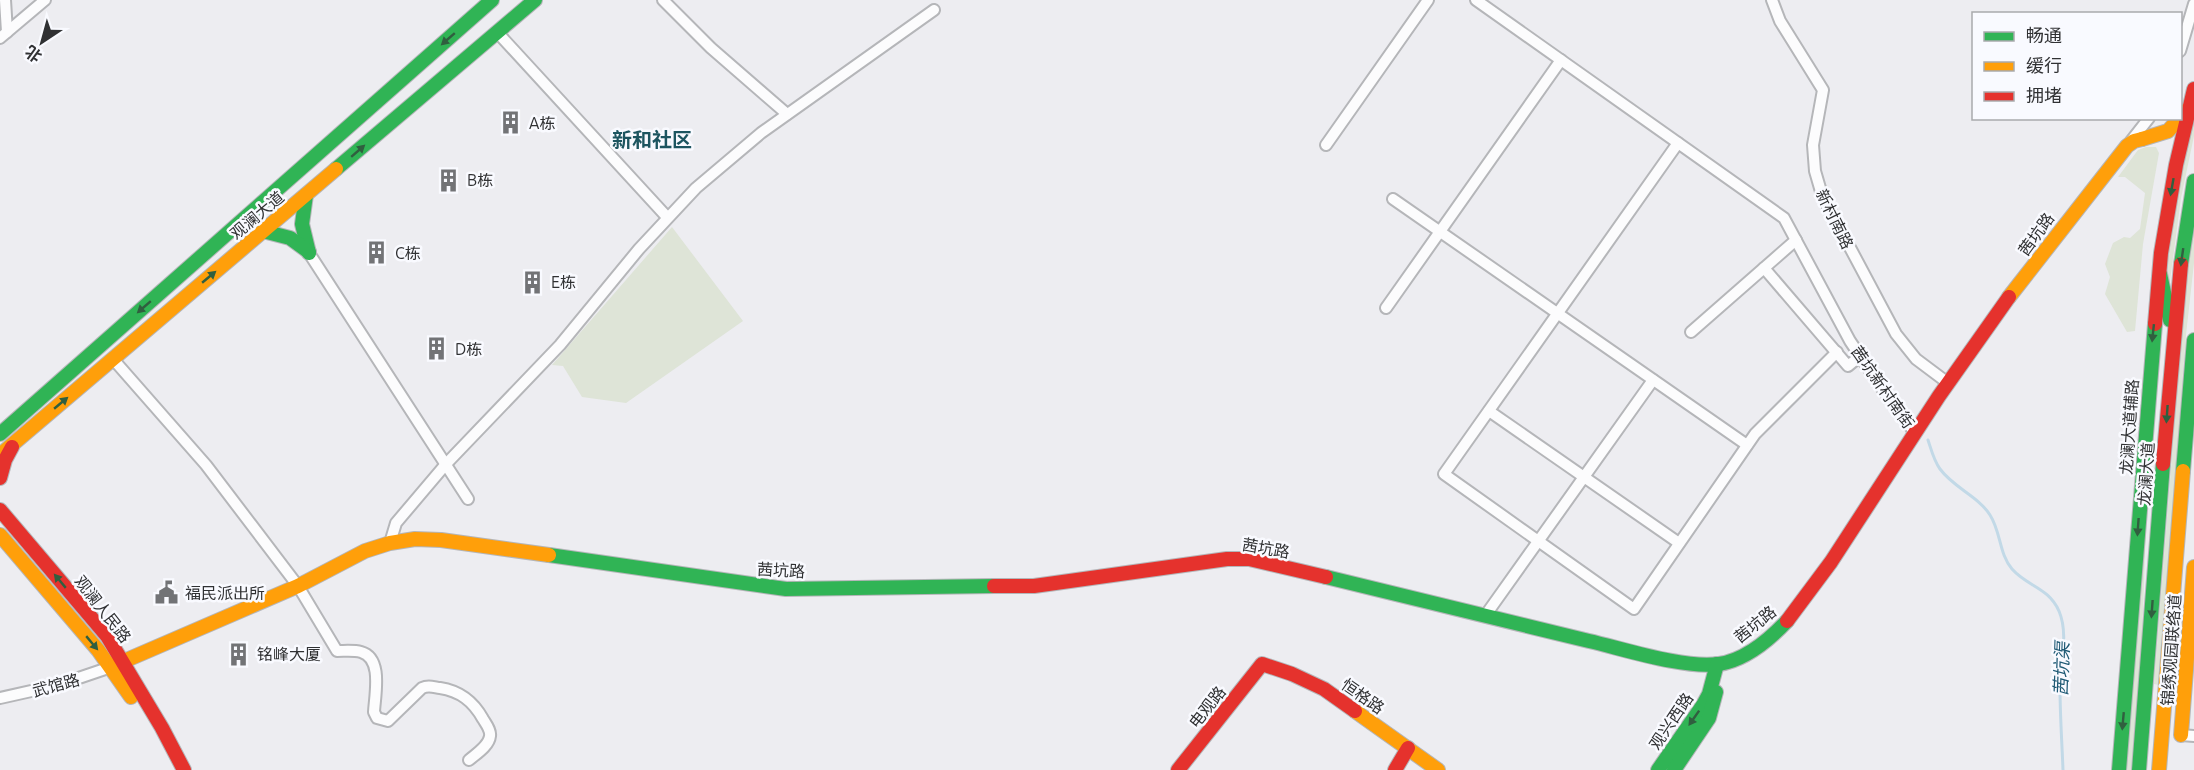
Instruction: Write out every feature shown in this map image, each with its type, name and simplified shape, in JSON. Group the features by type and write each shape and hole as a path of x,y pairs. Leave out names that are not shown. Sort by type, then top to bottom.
{"main road":[{"name":"观澜大道","path":"2,432 492,0"},
{"name":"观澜大道","path":"0,455 535,0"},
{"name":"茜坑路","path":"2182,117 2192,96"},
{"name":"龙澜大道辅路","path":"2119,770 2152,343 2163,239 2176,165 2192,96"},
{"name":"茜坑路","path":"117,665 298,586 365,551 390,543 415,539 441,540 786,589 1034,586 1227,559 1249,559 1644,654 1698,664 1731,661 1758,647 1792,615 1859,520 1948,383 2073,212 2127,146 2134,141 2162,134 2174,127 2180,120"},
{"path":"2142,139 2154,140 2166,146 2172,152 2176,165"},
{"name":"龙澜大道","path":"2139,770 2173,335 2180,268 2194,181"},
{"path":"306,195 302,224 309,253"},
{"path":"263,231 290,238 309,253"},
{"path":"2160,274 2173,335"},
{"path":"2159,770 2194,340"},
{"path":"0,478 5,460 16,441"},
{"path":"2178,533 2194,474"},
{"path":"0,498 3,513"},
{"name":"观澜人民路","path":"3,513 107,636 127,689 172,770"},
{"name":"观澜人民路","path":"0,535 117,665 162,728 184,770"},
{"name":"锦绣观园联络道","path":"2188,735 2194,567"},
{"name":"恒格路","path":"1262,664 1292,674 1324,689 1438,770"},
{"name":"电观路","path":"1178,770 1262,664"},
{"name":"观兴西路","path":"1658,770 1703,705 1709,694 1717,664"},
{"name":"观兴西路","path":"1674,770 1702,730 1712,711 1716,695 1717,664"},
{"path":"1395,770 1408,748"}],"street":[{"path":"4,35 5,0"},
{"path":"4,35 45,0"},
{"path":"663,0 711,48 787,114"},
{"path":"1326,146 1428,0"},
{"name":"茜坑新村南街","path":"1476,0 1784,219 1850,340 1915,433"},
{"name":"新村南路","path":"1772,0 1780,21 1823,90 1814,132 1813,151 1817,182 1828,209 1896,334 1916,359 1948,383"},
{"path":"2182,47 2194,4"},
{"path":"390,543 396,523 446,464 560,345 667,217 717,169 761,133 934,10"},
{"path":"497,32 667,217"},
{"path":"1386,308 1562,60"},
{"path":"2127,146 2147,120"},
{"path":"1678,143 1444,474 1634,609 1755,434 1837,352"},
{"path":"1393,200 1747,445"},
{"path":"1691,332 1796,240"},
{"path":"309,253 468,499"},
{"path":"1764,268 1848,366 1860,356"},
{"path":"113,358 206,465 298,586 338,651 362,652 371,659 376,667 375,712 377,718 388,721 422,688 427,686 463,695 490,730 487,743 469,760"},
{"path":"1485,616 1653,380"},
{"path":"1489,411 1679,543"},
{"name":"武馆路","path":"0,698 58,685 117,665"}],"shaded area":[{"path":"2194,116 2194,136 2181,198 2168,296 2167,246"},
{"path":"2156,147 2159,153 2143,244 2135,331 2127,332 2105,294 2110,277 2105,264 2113,243 2124,237 2130,238 2140,229 2145,193 2125,177 2118,177 2138,150"},
{"path":"2194,226 2194,263 2186,335 2159,685 2154,684 2184,303"},
{"path":"672,227 743,321 626,403 582,397 563,366 552,365"},
{"path":"2146,526 2142,640 2131,770 2125,770"}],"waterway":[{"name":"茜坑渠","path":"1928,440 1940,469 1952,482 1979,502 1990,515 2005,557 2012,569 2044,592 2059,611 2064,639 2060,688 2063,770"}],"traffic: fast":[{"path":"0,434 492,0"},
{"path":"336,169 535,0"},
{"path":"2181,264 2194,181"},
{"path":"306,195 302,224 309,253"},
{"path":"263,231 290,238 309,252"},
{"path":"2160,274 2170,320"},
{"path":"2119,770 2155,324"},
{"path":"2183,471 2194,340"},
{"path":"2139,770 2163,464"},
{"path":"549,555 786,589 994,586"},
{"path":"1326,577 1689,664 1719,664 1748,654 1765,642 1787,621"},
{"path":"1658,770 1703,705 1709,694 1717,664"},
{"path":"1674,770 1709,718 1716,692"}],"traffic: slow":[{"path":"2182,116 2187,110"},
{"path":"2142,139 2168,131 2178,120"},
{"path":"2009,297 2127,146 2142,139"},
{"path":"0,455 336,169"},
{"path":"2159,770 2183,471"},
{"path":"0,535 98,650 131,697"},
{"path":"115,665 298,586 365,551 390,543 415,539 441,540 549,555"},
{"path":"2181,735 2194,567"},
{"path":"1355,711 1438,770"}],"traffic: jam":[{"path":"2155,324 2161,253 2176,165 2194,89"},
{"path":"2163,464 2181,264"},
{"path":"1787,621 1831,562 1939,396 2009,297"},
{"path":"0,478 5,460 12,447"},
{"path":"0,510 107,636 162,728 184,770"},
{"path":"994,586 1034,586 1227,559 1249,559 1326,577"},
{"path":"1178,770 1262,664 1292,674 1324,689 1355,711"},
{"path":"1395,770 1408,748"}],"place":[{"name":"A栋","path":"511,123"},
{"name":"B栋","path":"449,180"},
{"name":"C栋","path":"377,253"},
{"name":"E栋","path":"533,282"},
{"name":"D栋","path":"437,349"},
{"name":"福民派出所","path":"167,593"},
{"name":"铭峰大厦","path":"239,654"}],"district":[{"name":"新和社区","path":"652,140"}]}
